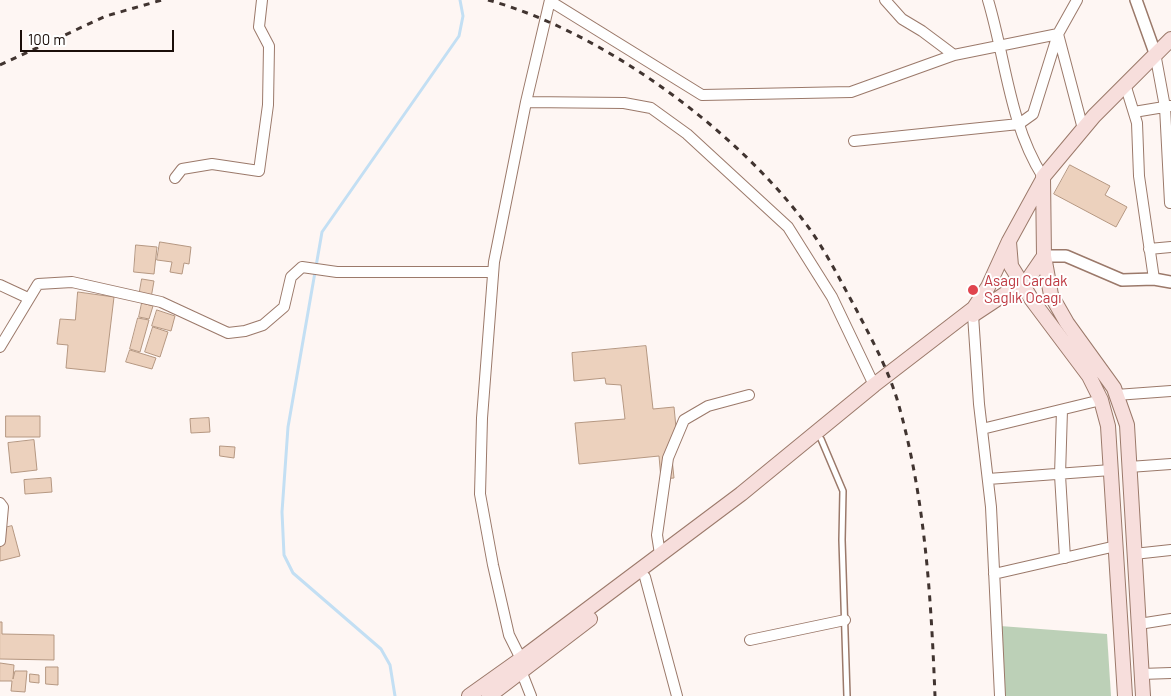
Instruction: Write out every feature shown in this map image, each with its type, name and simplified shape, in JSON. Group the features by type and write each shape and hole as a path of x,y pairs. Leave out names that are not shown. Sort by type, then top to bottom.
{"main road":[{"path":"489,696 521,666 660,554 741,494 874,385 974,308 988,287 1009,241 1043,178 1125,84 1171,39"},
{"path":"1043,178 1044,256 1051,295 1067,323 1114,388 1127,425 1143,696"},
{"path":"1009,241 1011,266 1021,283 1089,376 1101,400 1108,426 1125,696"},
{"path":"469,696 521,666 645,577 821,439 973,315 1029,278 1044,256"}],"street":[{"path":"175,178 182,169 212,164 259,172 268,105 269,46 259,27 262,0"},
{"path":"885,0 902,19 922,31 954,55"},
{"path":"988,0 1012,106 1030,157 1043,178"},
{"path":"854,142 1018,124 1033,114 1058,34 1077,0"},
{"path":"1136,0 1155,54 1168,106 1170,203"},
{"path":"531,696 509,635 493,566 480,494 484,392 494,272 526,102 550,1 702,94 851,92 954,55 1058,34"},
{"path":"1058,34 1084,129"},
{"path":"1125,84 1137,123 1139,176 1154,279"},
{"path":"526,102 624,103 651,108 687,134 788,227 832,297 874,385"},
{"path":"1134,112 1168,106"},
{"path":"1149,249 1171,247"},
{"path":"1044,256 1066,256 1122,280 1154,279 1171,282"},
{"path":"0,346 38,284 72,282 161,302 228,333 246,331 264,325 284,306 292,277 302,267 337,272 494,272"},
{"path":"0,285 28,298"},
{"path":"973,315 988,479 1000,696"},
{"path":"1116,395 1171,391"},
{"path":"660,554 657,535 668,458 684,420 708,406 749,395"},
{"path":"982,429 1101,400"},
{"path":"1062,410 1060,475 1064,558"},
{"path":"1129,467 1171,464"},
{"path":"988,479 1111,470"},
{"path":"0,503 3,507 0,541"},
{"path":"994,574 1116,546"},
{"path":"1134,554 1171,550"},
{"path":"645,577 677,696"},
{"path":"1138,624 1171,619"},
{"path":"750,640 844,620"},
{"path":"1142,674 1171,673"}],"lane":[{"path":"821,439 843,491 842,540 847,696"}],"green space":[{"path":"1000,626 1107,634 1111,696 1005,696"}],"building":[{"path":"1070,165 1110,186 1105,195 1127,207 1116,227 1054,194"},
{"path":"160,242 191,247 189,264 184,263 182,274 170,272 172,262 157,260"},
{"path":"136,245 157,247 154,274 134,272"},
{"path":"142,279 154,281 151,298 139,296"},
{"path":"78,292 114,297 105,372 66,368 68,345 57,344 60,319 75,320"},
{"path":"142,303 153,306 149,319 139,317"},
{"path":"157,310 175,316 171,331 152,326"},
{"path":"138,318 149,320 140,352 130,349"},
{"path":"153,327 168,332 160,357 145,352"},
{"path":"646,346 653,409 674,407 678,448 671,449 674,478 661,479 659,456 579,464 575,423 625,419 621,385 606,384 605,378 574,381 572,353"},
{"path":"130,350 156,358 152,369 126,362"},
{"path":"6,416 40,416 40,437 6,437"},
{"path":"209,418 210,432 191,433 190,419"},
{"path":"34,440 37,470 11,473 8,443"},
{"path":"220,446 235,447 234,458 220,456"},
{"path":"51,478 52,492 25,494 24,480"},
{"path":"12,526 20,556 0,561 0,529"},
{"path":"0,622 2,622 2,634 54,635 54,660 0,659"},
{"path":"0,663 14,665 13,679 15,671 27,671 25,692 11,691 12,681 0,681"},
{"path":"46,667 58,667 58,685 46,684"},
{"path":"30,674 39,675 39,683 30,682"}],"waterway":[{"path":"395,696 390,665 381,649 293,573 284,555 282,512 288,427 322,232 459,36 463,16 460,0"}],"railway":[{"path":"0,65 106,16 162,0"},
{"path":"488,0 531,15 575,34 619,59 661,87 702,118 740,151 774,185 818,241 884,364 897,399 907,435 920,509 929,583 935,696"}],"place":[{"name":"Asagı Cardak Saglık Ocagı","path":"973,290"}]}
